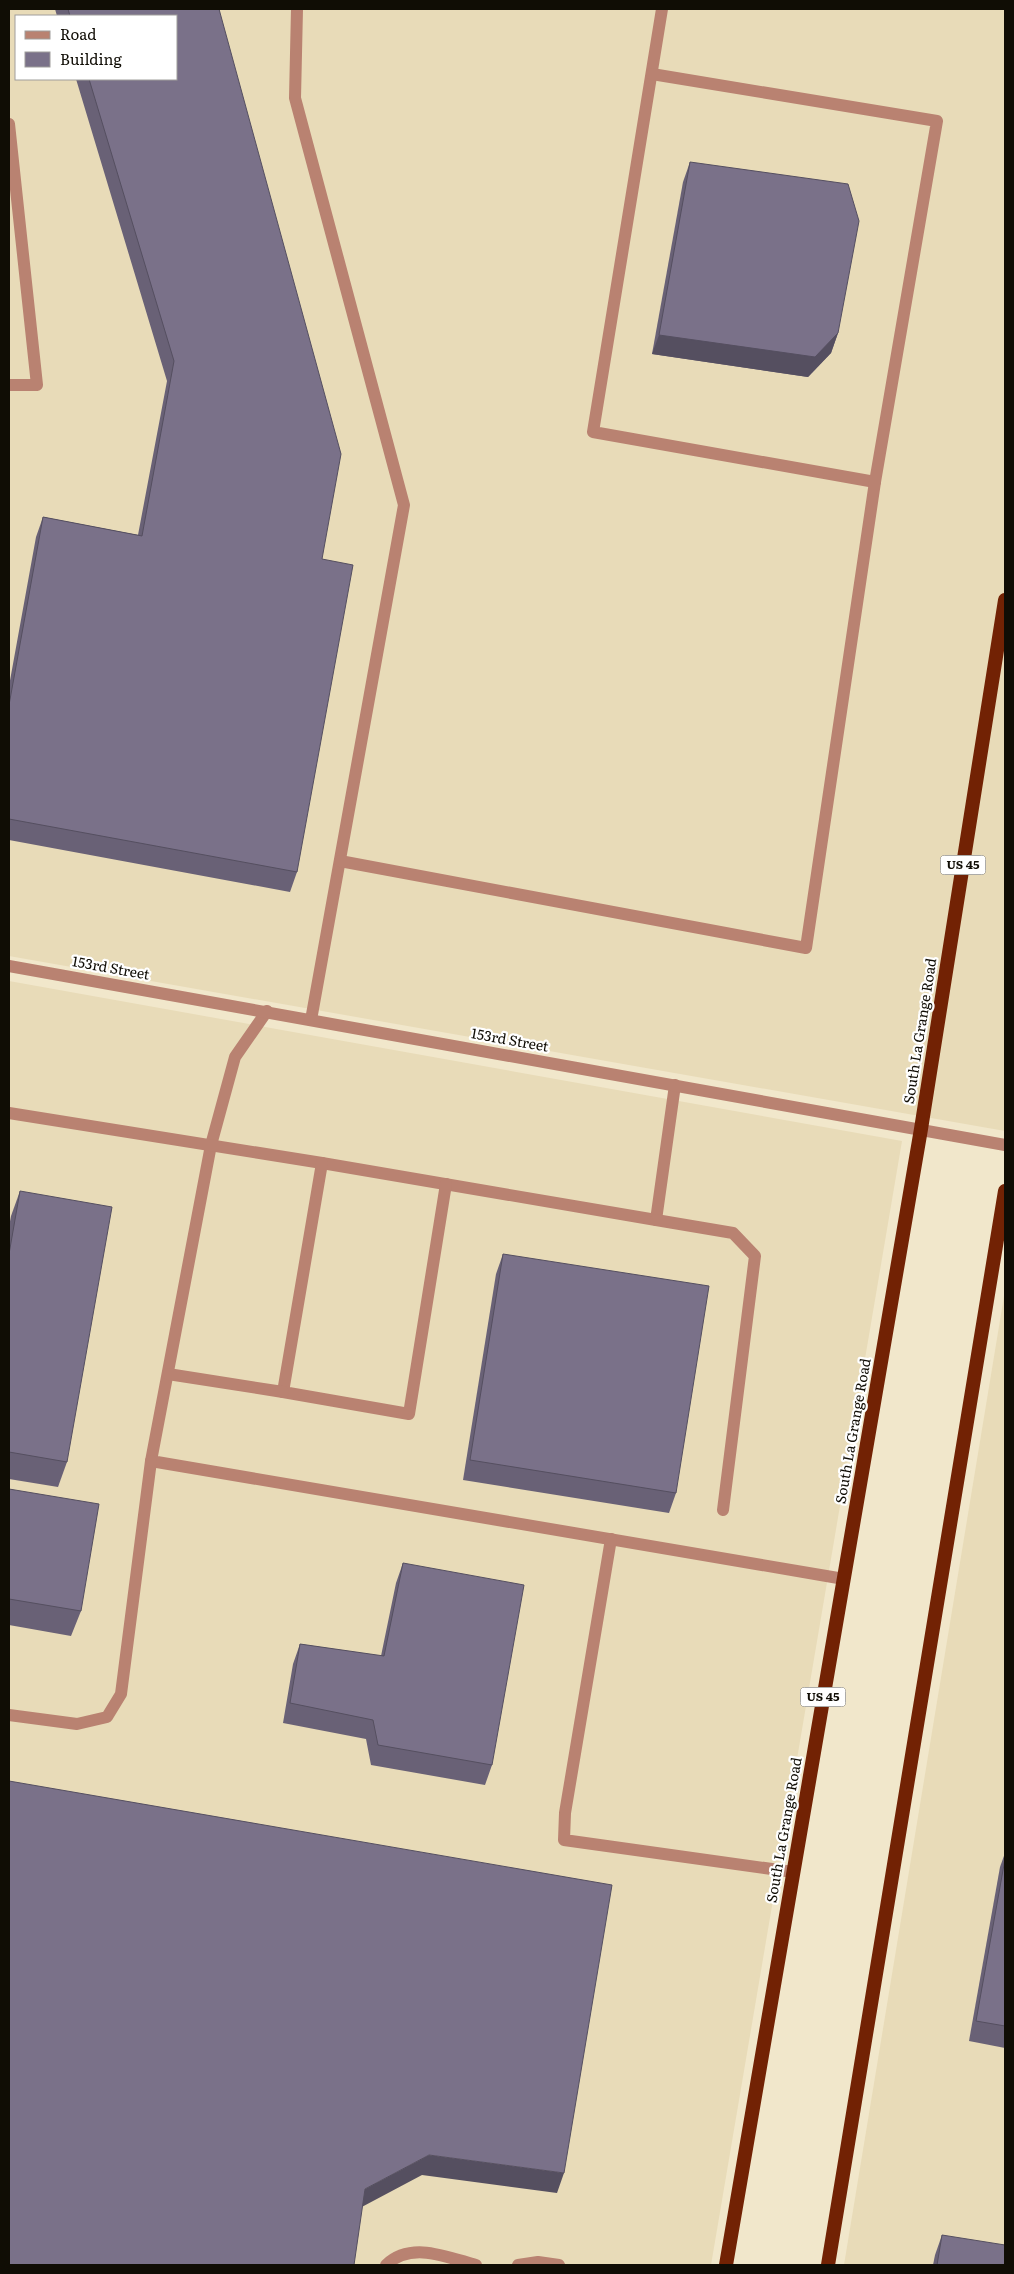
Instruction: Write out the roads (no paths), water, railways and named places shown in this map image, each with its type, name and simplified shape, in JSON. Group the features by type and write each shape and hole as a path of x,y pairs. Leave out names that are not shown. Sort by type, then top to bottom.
{"highway":[{"name":"South La Grange Road","path":"726,2265 921,1129 1005,600"},
{"path":"828,2265 1005,1191"}],"street":[{"path":"297,9 295,98 404,505 311,1020"},
{"path":"662,9 593,432 875,482"},
{"path":"340,861 806,948 875,482 937,121 652,74"},
{"path":"9,124 37,385 9,385"},
{"name":"153rd Street","path":"9,966 1005,1144"},
{"path":"9,1715 76,1724 107,1717 121,1694 152,1461 210,1145 235,1057 267,1011"},
{"path":"656,1220 675,1085"},
{"path":"9,1113 322,1163 733,1233 755,1256 723,1510"},
{"path":"283,1392 322,1163"},
{"path":"168,1374 408,1414 446,1184"},
{"path":"152,1461 844,1579"},
{"path":"611,1539 565,1813 564,1840 793,1872"},
{"path":"386,2265 404,2253 432,2253 476,2265"},
{"path":"518,2265 538,2262 559,2265"}]}
